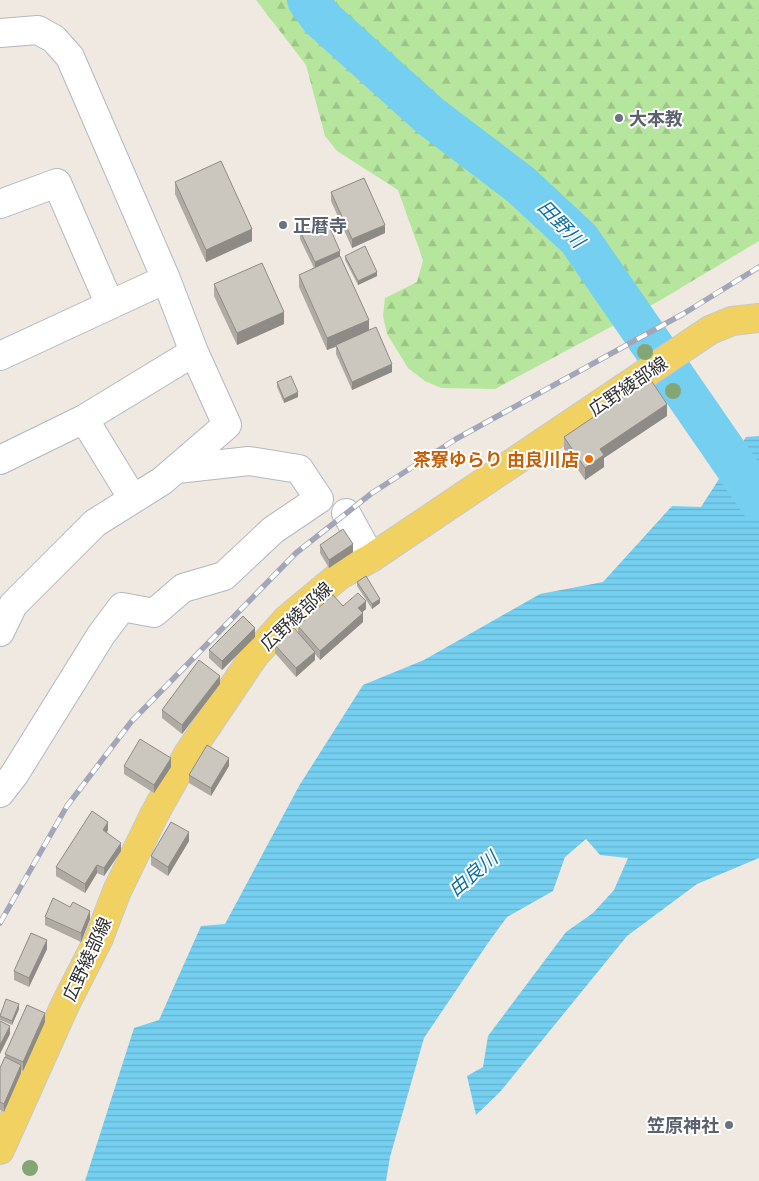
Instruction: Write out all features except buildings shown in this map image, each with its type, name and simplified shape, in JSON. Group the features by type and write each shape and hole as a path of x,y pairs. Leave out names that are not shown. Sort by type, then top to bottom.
{"main road":[{"name":"広野綾部線","path":"0,1150 65,1005 99,938 117,891 154,815 188,754 254,656 287,619 340,575 372,558 710,330 732,321 759,318"}],"street":[{"path":"0,33 38,30 54,39 70,56 166,279 194,352 227,425 162,481 95,523 13,605 0,632"},
{"path":"0,204 57,183 110,305"},
{"path":"0,355 166,279"},
{"path":"0,460 84,419 194,352"},
{"path":"84,419 133,499"},
{"path":"0,793 14,775 101,635 122,607 154,612 183,588 224,576 273,530 319,499 298,469 248,460 177,469"},
{"path":"346,513 372,558"}],"green space":[{"path":"256,0 759,0 759,241 659,301 495,389 441,388 425,381 408,368 387,334 383,316 385,298 417,282 423,260 398,190 337,151 325,136 306,65"}],"water":[{"name":"由良川","path":"759,436 759,858 697,884 627,936 500,1092 476,1115 467,1076 483,1067 488,1036 566,932 593,913 614,890 628,858 600,855 586,839 565,857 553,891 507,917 424,1038 390,1157 386,1181 85,1181 134,1028 159,1020 201,926 225,924 299,786 363,685 424,660 540,594 603,582 672,506 701,507 746,437"}],"waterway":[{"name":"田野川","path":"308,0 321,18 430,116 521,185 579,239 759,500"}],"railway":[{"path":"0,923 67,806 131,722 296,553 372,493 456,439 683,314 759,267"}],"place":[{"name":"大本教","path":"619,118"},
{"name":"正暦寺","path":"283,225"},
{"name":"茶寮ゆらり 由良川店","path":"589,459"},
{"name":"笠原神社","path":"729,1125"}]}
